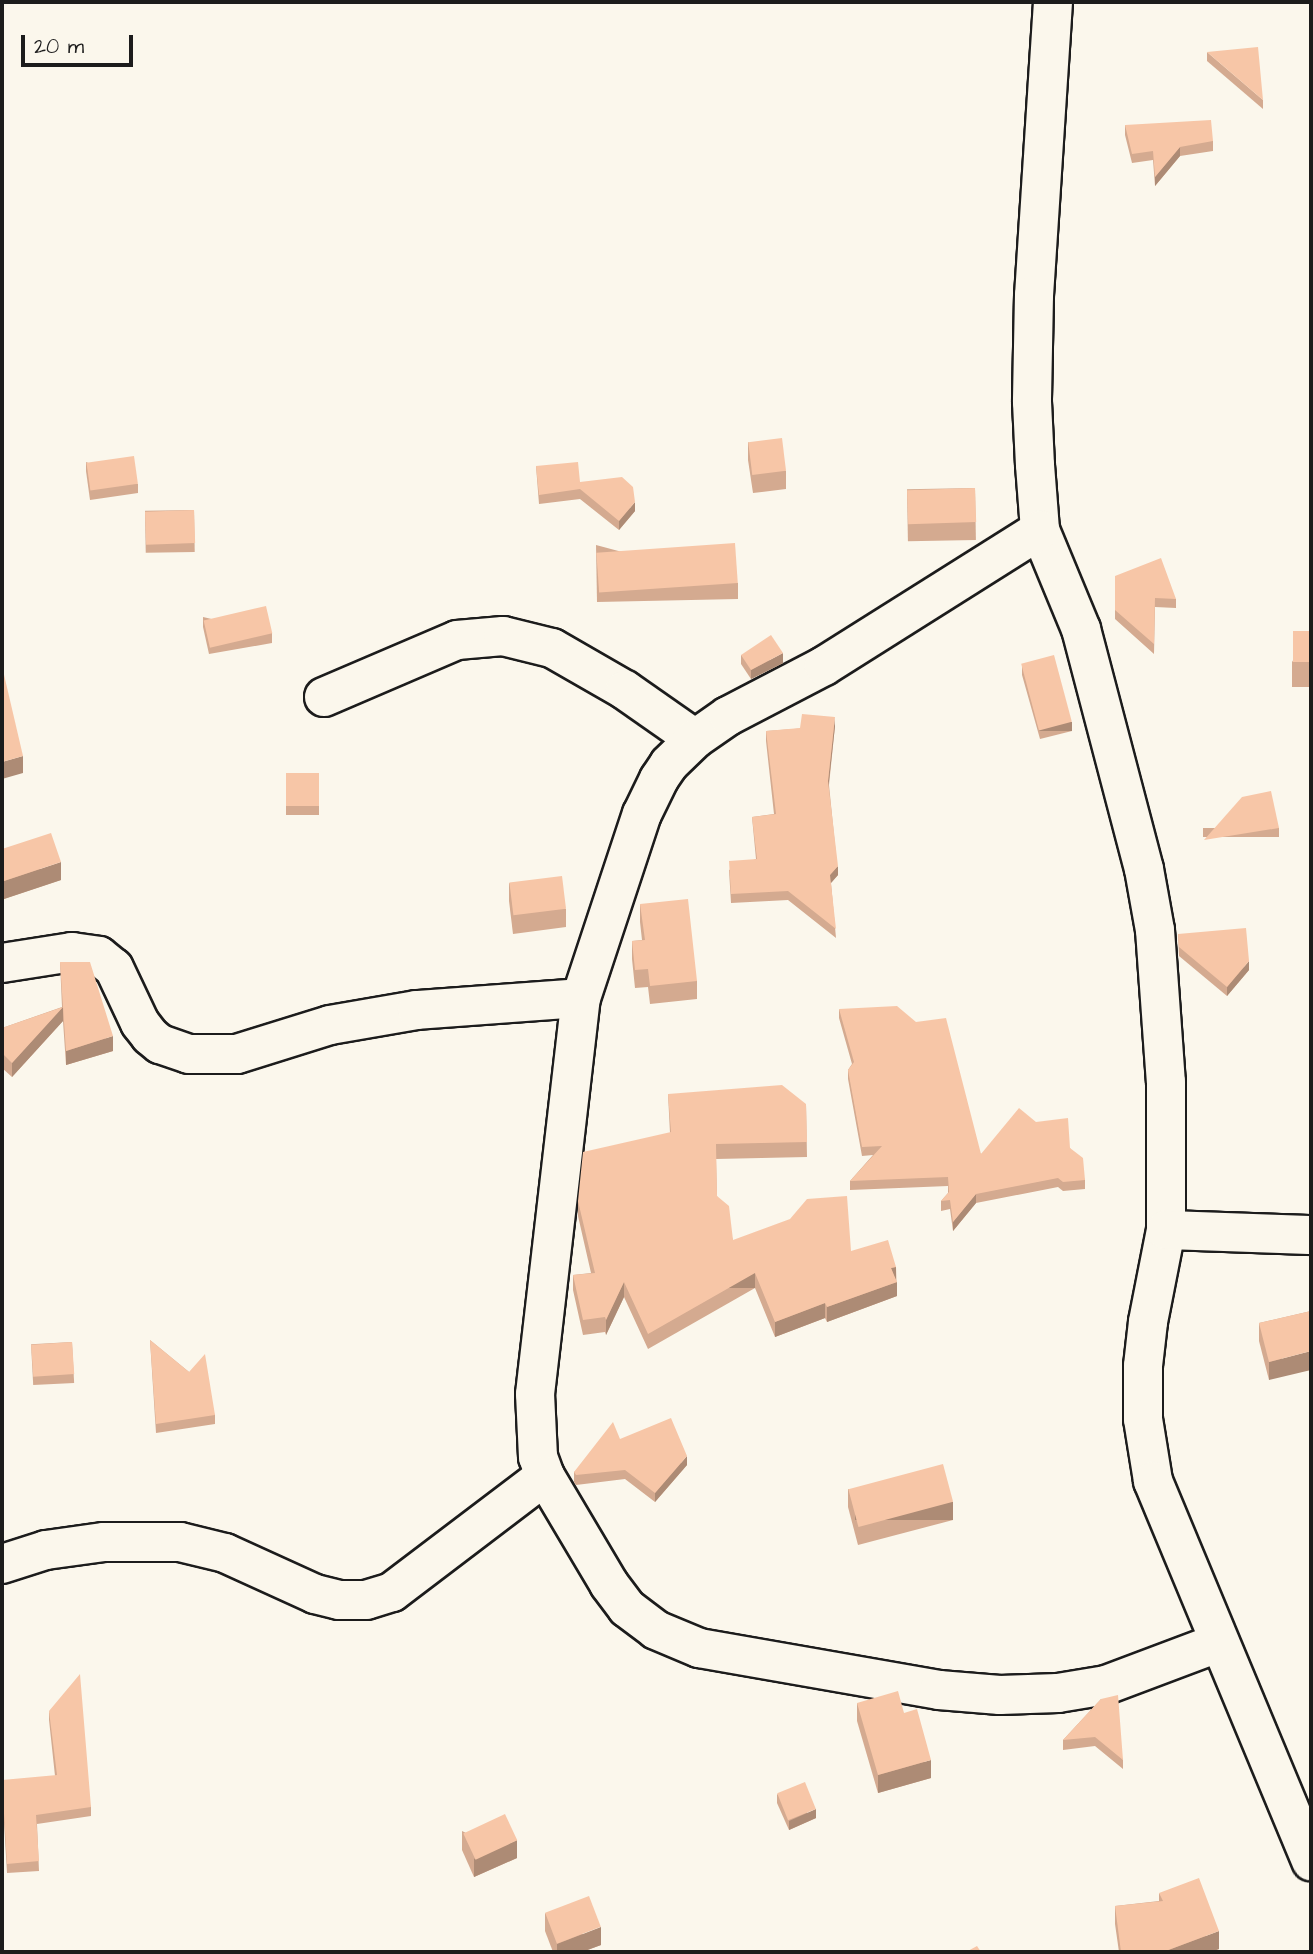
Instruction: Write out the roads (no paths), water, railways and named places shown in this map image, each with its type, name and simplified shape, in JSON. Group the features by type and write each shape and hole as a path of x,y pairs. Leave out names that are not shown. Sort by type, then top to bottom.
{"street":[{"path":"1053,2 1031,402 1040,530 1081,629 1144,869 1155,930 1166,1082 1166,1230 1148,1322 1143,1366 1143,1419 1153,1481 1311,1861"},
{"path":"1040,530 824,666 728,716 695,739 669,764 642,814 580,998 535,1394 538,1457 545,1476 608,1584 627,1608 656,1630 699,1648 939,1690 1000,1695 1058,1693 1106,1685 1219,1643"},
{"path":"324,697 457,640 503,636 552,648 625,690 695,739"},
{"path":"2,963 72,953 99,956 114,968 140,1023 150,1036 175,1051 200,1055 237,1054 330,1025 417,1010 580,998"},
{"path":"1166,1230 1311,1235"},
{"path":"2,1564 46,1550 104,1542 180,1542 225,1553 315,1594 339,1600 366,1600 392,1592 545,1476"}]}
